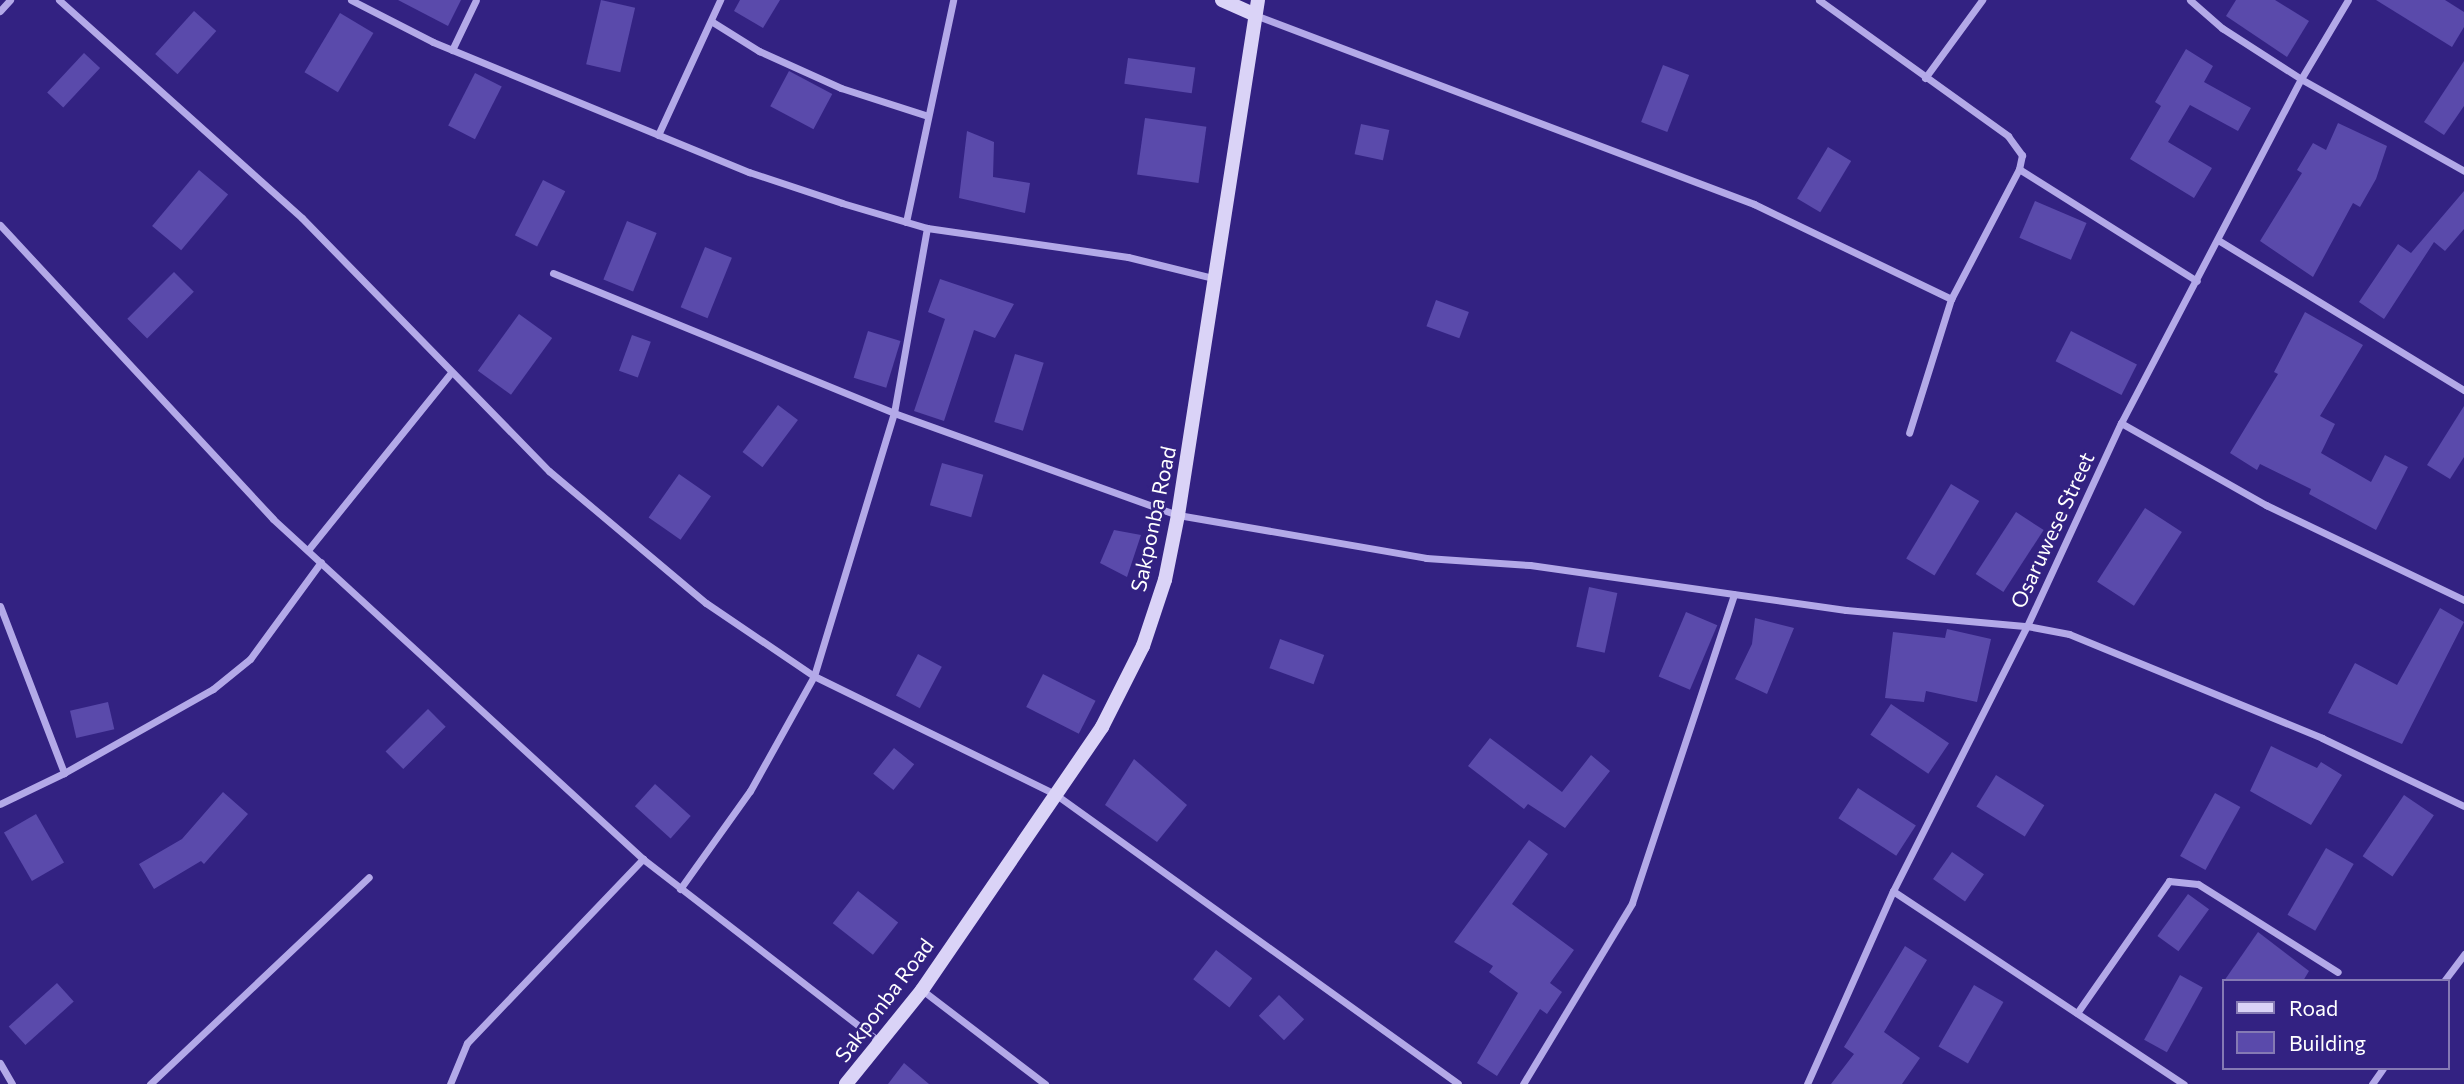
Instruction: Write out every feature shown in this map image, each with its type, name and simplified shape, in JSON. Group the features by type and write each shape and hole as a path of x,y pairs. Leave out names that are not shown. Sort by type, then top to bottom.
{"main road":[{"path":"1222,0 1255,7"},
{"name":"Sakponba Road","path":"846,1084 922,990 1102,727 1143,646 1165,580 1178,515 1255,7"}],"street":[{"path":"0,10 10,0"},
{"path":"59,0 302,218 549,471 685,586 814,676 1055,794 1458,1084"},
{"path":"351,0 452,50 749,172 927,228 1128,257 1213,278"},
{"path":"452,50 476,0"},
{"path":"658,135 720,0"},
{"path":"906,222 953,0"},
{"path":"1819,0 2008,136 2022,155 2019,169 1951,299 1909,433"},
{"path":"1925,78 1982,0"},
{"path":"2190,0 2222,28 2301,79 2464,171"},
{"name":"Osaruwese Street","path":"1807,1084 1893,891 2027,626 2121,423 2301,79 2348,0"},
{"path":"1255,7 1754,204 1951,299"},
{"path":"710,21 759,51 841,89 928,116"},
{"path":"2019,169 2197,281"},
{"path":"0,225 273,519 643,859 881,1043"},
{"path":"680,889 750,791 814,676 894,413 927,228"},
{"path":"2218,240 2464,390"},
{"path":"553,273 894,413 1178,515 1426,558 1530,565 1846,610 2027,626 2069,634 2322,737 2464,806"},
{"path":"308,551 451,373"},
{"path":"2121,423 2266,505 2464,600"},
{"path":"0,804 64,773 212,690 250,659 321,562"},
{"path":"1523,1084 1632,903 1734,594"},
{"path":"0,606 64,773"},
{"path":"450,1084 467,1043 643,859"},
{"path":"150,1084 369,877"},
{"path":"2077,1013 2169,881 2198,884 2338,972"},
{"path":"1893,891 2184,1084"},
{"path":"2445,979 2464,954"},
{"path":"922,990 1045,1084"},
{"path":"0,1063 12,1084"}],"building":[{"path":"398,0 461,0 448,26"},
{"path":"601,0 635,8 620,72 586,64"},
{"path":"740,0 780,0 763,28 734,11"},
{"path":"2236,0 2275,0 2309,21 2287,57 2226,16"},
{"path":"2376,0 2445,0 2464,12 2464,27 2452,47"},
{"path":"194,11 216,31 177,74 155,54"},
{"path":"340,13 373,33 338,92 304,72"},
{"path":"2186,49 2213,66 2204,82 2251,108 2238,131 2190,105 2168,142 2212,168 2194,198 2130,159 2161,106 2155,102"},
{"path":"84,53 100,68 63,107 47,92"},
{"path":"1128,58 1195,67 1192,93 1124,84"},
{"path":"2464,61 2464,106 2444,135 2424,122"},
{"path":"1663,65 1689,75 1667,132 1641,122"},
{"path":"789,71 832,94 813,129 770,106"},
{"path":"475,73 502,87 475,139 448,126"},
{"path":"1145,118 1206,127 1198,183 1137,174"},
{"path":"2338,123 2387,146 2376,179 2360,207 2353,203 2313,277 2260,241 2302,173 2297,170 2313,143 2326,150"},
{"path":"1361,124 1389,130 1383,160 1355,154"},
{"path":"967,131 994,142 993,177 1030,183 1025,213 959,198"},
{"path":"1828,147 1851,161 1820,212 1797,198"},
{"path":"199,170 228,194 181,250 152,226"},
{"path":"543,180 565,191 537,247 515,235"},
{"path":"2464,191 2464,229 2445,251 2434,242 2384,319 2359,302 2398,244 2411,253"},
{"path":"2035,201 2087,223 2071,260 2019,238"},
{"path":"627,221 657,233 633,291 603,279"},
{"path":"705,247 732,258 708,318 681,307"},
{"path":"174,272 194,292 147,338 127,319"},
{"path":"940,279 1014,304 995,338 974,330 944,421 914,411 945,319 928,312"},
{"path":"1436,300 1469,312 1459,338 1426,326"},
{"path":"2305,312 2363,345 2320,416 2335,424 2321,453 2371,482 2385,455 2408,467 2376,530 2309,494 2311,489 2260,464 2257,470 2230,453 2278,374 2274,372"},
{"path":"519,314 552,338 511,395 478,371"},
{"path":"868,331 901,341 886,388 854,378"},
{"path":"2071,331 2137,365 2121,395 2056,361"},
{"path":"632,335 651,342 638,378 619,371"},
{"path":"1015,354 1044,363 1023,431 994,422"},
{"path":"778,405 798,420 762,467 742,452"},
{"path":"2464,406 2464,457 2450,479 2427,465"},
{"path":"942,463 983,475 971,517 930,505"},
{"path":"679,474 711,496 681,540 649,517"},
{"path":"1951,484 1979,501 1934,576 1906,559"},
{"path":"2145,508 2182,532 2134,606 2097,582"},
{"path":"2016,512 2044,530 2003,592 1976,574"},
{"path":"1114,530 1141,535 1127,577 1100,563"},
{"path":"1589,587 1617,593 1605,653 1576,647"},
{"path":"2440,608 2464,622 2402,744 2328,713 2355,663 2397,685"},
{"path":"1686,612 1717,625 1690,690 1659,676"},
{"path":"1755,618 1794,628 1767,694 1735,679 1752,644"},
{"path":"1947,629 1991,639 1977,702 1926,691 1924,702 1885,698 1893,632 1945,638"},
{"path":"1280,639 1324,655 1314,684 1269,668"},
{"path":"918,654 942,667 920,708 896,695"},
{"path":"1043,674 1096,701 1079,734 1026,707"},
{"path":"108,702 114,729 76,738 70,711"},
{"path":"1891,704 1949,743 1928,774 1870,735"},
{"path":"428,709 446,727 403,769 386,751"},
{"path":"1490,738 1562,792 1591,755 1610,771 1565,828 1528,804 1524,809 1468,766"},
{"path":"2271,746 2317,768 2321,762 2342,775 2311,825 2250,791"},
{"path":"894,748 914,764 893,790 873,774"},
{"path":"1134,759 1187,805 1157,842 1105,805"},
{"path":"1996,775 2044,805 2025,837 1976,806"},
{"path":"655,784 691,816 671,838 635,806"},
{"path":"1858,788 1916,826 1896,856 1838,818"},
{"path":"223,792 248,814 204,864 201,861 154,889 139,864 182,839"},
{"path":"2215,793 2240,807 2205,870 2180,856"},
{"path":"2404,795 2434,815 2392,876 2363,856"},
{"path":"36,814 64,862 32,881 4,832"},
{"path":"1529,840 1548,854 1512,904 1574,950 1550,983 1562,992 1547,1014 1540,1009 1497,1076 1477,1063 1518,993 1489,972 1493,966 1454,942"},
{"path":"2326,848 2354,864 2315,931 2288,915"},
{"path":"1952,852 1984,874 1965,901 1933,879"},
{"path":"858,891 898,922 873,955 833,923"},
{"path":"2188,894 2209,909 2178,951 2157,936"},
{"path":"2258,932 2309,971 2304,979 2225,979"},
{"path":"1905,946 1927,960 1884,1032 1920,1058 1902,1084 1831,1084 1854,1054 1844,1047"},
{"path":"1216,950 1252,978 1229,1007 1193,979"},
{"path":"2180,975 2203,988 2167,1052 2144,1040"},
{"path":"57,983 74,1002 25,1045 9,1026"},
{"path":"1974,985 2003,1002 1968,1063 1938,1046"},
{"path":"1279,995 1304,1019 1284,1040 1259,1016"},
{"path":"904,1063 929,1084 888,1084"}]}
